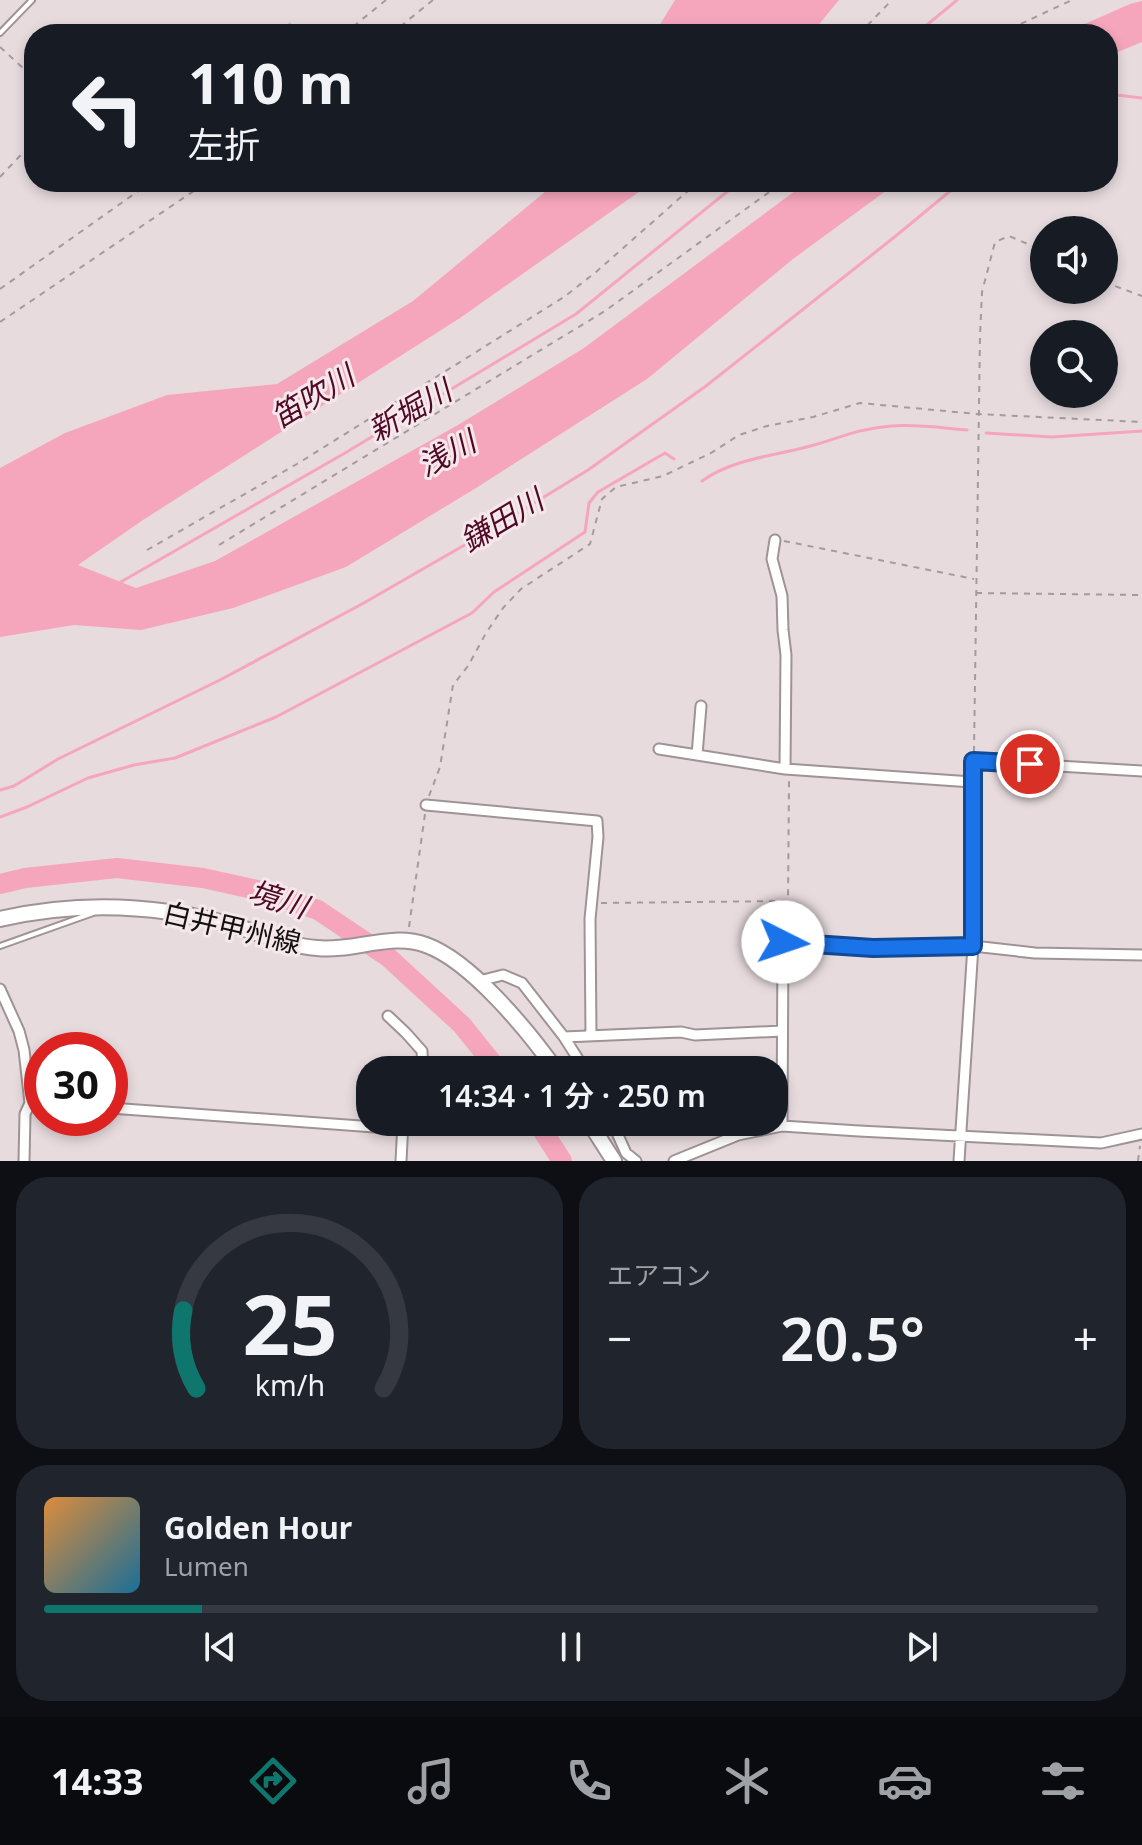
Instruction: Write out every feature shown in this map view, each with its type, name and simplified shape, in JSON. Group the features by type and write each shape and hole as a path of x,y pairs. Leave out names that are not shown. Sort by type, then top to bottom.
{"main road":[{"name":"白井甲州線","path":"0,919 62,909 153,909 235,926 292,944 317,948 339,949 404,940"},
{"path":"404,940 424,944 443,953 479,981 526,1030 546,1056"},
{"path":"598,1136 614,1161"}],"street":[{"path":"775,540 772,559 782,596 786,655 785,769"},
{"path":"697,755 701,706"},
{"path":"659,749 785,769 972,782"},
{"path":"959,1161 973,946 973,761 1142,771"},
{"path":"426,805 597,821 592,903 591,1036"},
{"path":"782,1056 783,942 873,948 973,946 1035,953 1142,955"},
{"path":"479,981 503,975 522,983 576,1056"},
{"path":"0,989 24,1050"},
{"path":"388,1016 422,1051 422,1056"},
{"path":"564,1037 782,1031"},
{"path":"128,1109 356,1122"},
{"path":"788,1126 1101,1143 1142,1137"},
{"path":"24,1161 25,1136"},
{"path":"401,1161 402,1136"},
{"path":"618,1136 626,1153 636,1161"},
{"path":"674,1161 736,1136"}],"lane":[{"path":"0,33 32,0"},
{"path":"0,946 111,907"}],"path":[{"path":"356,24 386,0"},
{"path":"403,24 433,0"},
{"path":"869,24 892,0"},
{"path":"1020,24 1072,0"},
{"path":"0,47 24,69"},
{"path":"0,177 24,152"},
{"path":"0,289 137,192"},
{"path":"0,322 192,192"},
{"path":"147,550 297,464 564,297 687,192"},
{"path":"219,545 605,311 769,192"},
{"path":"973,761 977,414 982,292 995,242 1009,236 1030,245"},
{"path":"1118,287 1142,296"},
{"path":"404,940 409,931 426,805 440,767 453,685 503,608 521,589 590,544 602,499 616,487 663,476 711,453 739,435 860,403 977,414 1142,422"},
{"path":"775,540 975,579"},
{"path":"975,593 1142,595"},
{"path":"783,942 788,901 789,778 785,769"},
{"path":"592,903 788,901"},
{"path":"1138,1161 1142,1137"}],"water":[{"path":"675,0 839,0 819,24 660,24"},
{"path":"1142,1 1142,42 1118,52 1118,24 1085,24"},
{"path":"545,192 639,192 460,318 143,520 78,565 136,588 215,561 458,425 584,348 794,192 884,192 793,259 647,379 346,567 233,608 141,630 74,625 0,637 0,468 65,433 167,395 277,384 413,301"}],"waterway":[{"name":"新堀川","path":"928,24 957,0"},
{"name":"鎌田川","path":"1118,95 1142,98"},
{"name":"新堀川","path":"119,583 345,453 576,314 727,192"},
{"name":"鎌田川","path":"0,790 14,786 58,759 220,680 362,604 588,470 706,386 949,192"},
{"path":"702,481 741,462 871,429 910,426 967,430"},
{"path":"986,433 1052,437 1142,431"},
{"path":"0,817 88,778 175,758 276,717 472,613 494,592 585,532 589,503 598,492 665,453 674,459"},
{"name":"境川","path":"0,884 25,878 117,868 203,878 262,891 318,910 388,957 462,1025 487,1056"},
{"name":"境川","path":"546,1136 562,1161"}],"route":[{"path":"783,942 873,948 973,946 973,761 1030,764"}],"water label":[{"name":"笛吹川","path":"313,397"},
{"name":"浅川","path":"447,454"}]}
